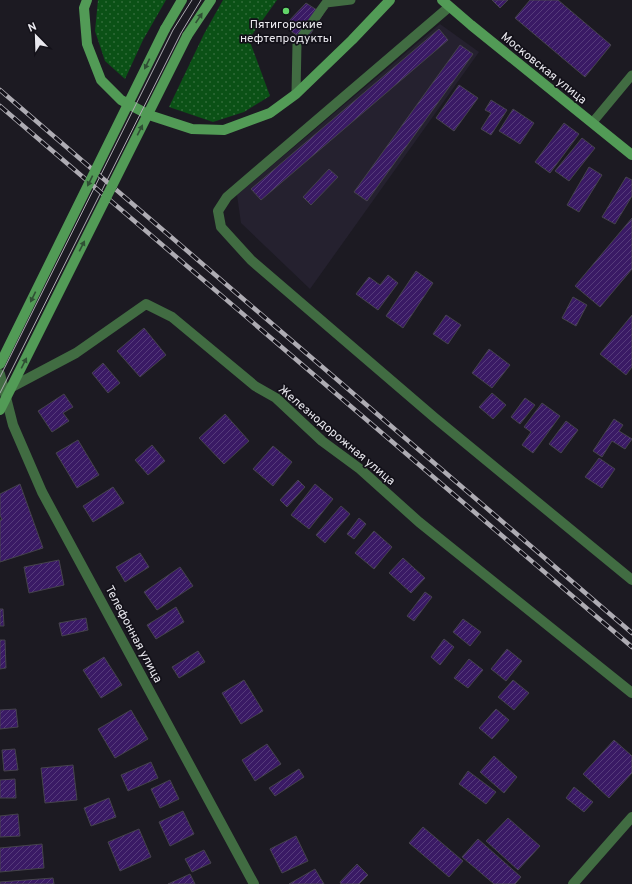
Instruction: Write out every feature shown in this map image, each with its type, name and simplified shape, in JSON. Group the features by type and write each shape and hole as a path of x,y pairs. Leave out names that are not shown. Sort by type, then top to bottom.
{"main road":[{"path":"87,0 84,8 88,44 101,80 121,100 149,115 192,129 224,130 270,113 296,94 352,40 390,0"},
{"path":"0,364 165,29 182,0"},
{"path":"0,410 187,36 211,0"},
{"name":"Московская улица","path":"445,4 632,155"}],"street":[{"path":"445,4 227,197 218,211 221,227 250,260 435,418 632,580"},
{"name":"Железнодорожная улица","path":"4,391 76,354 146,304 172,317 255,386 276,398 322,442 360,469 420,522 632,693"},
{"path":"0,374 4,391"},
{"name":"Телефонная улица","path":"4,391 13,425 42,492 254,884"},
{"path":"573,884 632,818"}],"lane":[{"path":"296,94 297,43 326,3 351,0"},
{"path":"592,123 632,75"}],"shaded area":[{"path":"440,24 479,52 310,289 241,223 237,195"}],"green space":[{"path":"98,0 166,0 143,40 125,79 105,61 95,31"},
{"path":"223,0 277,0 249,39 270,96 244,112 213,122 169,107 204,34"}],"building":[{"path":"492,0 508,0 500,8"},
{"path":"530,0 558,0 611,45 585,77 515,18"},
{"path":"306,3 323,14 306,41 289,30 287,23"},
{"path":"439,29 448,40 261,200 251,189"},
{"path":"460,45 473,54 367,201 354,192"},
{"path":"459,85 478,98 454,131 436,118"},
{"path":"491,100 507,110 491,135 481,129 491,113 485,110"},
{"path":"513,109 534,123 520,144 499,131"},
{"path":"564,123 579,134 550,173 535,162"},
{"path":"582,138 595,148 569,181 555,171"},
{"path":"589,167 602,175 579,212 567,205"},
{"path":"329,169 338,177 311,205 303,197"},
{"path":"626,177 632,180 632,196 615,224 602,217"},
{"path":"632,218 632,269 600,307 575,286"},
{"path":"416,271 433,283 403,328 386,316"},
{"path":"388,275 398,283 378,310 356,294 369,277 380,285"},
{"path":"573,297 587,305 576,326 562,318"},
{"path":"446,315 461,325 448,344 433,334"},
{"path":"632,315 632,367 626,375 600,354"},
{"path":"144,328 166,355 140,377 117,351"},
{"path":"489,349 510,365 492,388 472,373"},
{"path":"103,363 120,383 108,393 92,373"},
{"path":"492,393 506,405 493,419 479,407"},
{"path":"64,394 73,407 63,413 69,421 52,432 38,411"},
{"path":"525,398 535,405 520,424 511,417"},
{"path":"542,403 560,416 533,453 522,445 531,432 524,427"},
{"path":"225,414 249,441 224,464 199,438"},
{"path":"614,419 623,425 619,431 632,439 625,449 612,441 602,457 593,451"},
{"path":"566,421 578,430 561,453 549,444"},
{"path":"78,440 99,475 77,488 56,453"},
{"path":"152,445 165,461 148,475 135,460"},
{"path":"273,446 292,462 273,486 253,469"},
{"path":"599,458 615,469 602,488 585,477"},
{"path":"298,480 305,487 287,507 280,500"},
{"path":"20,484 43,548 0,562 0,520 2,520 0,515 0,494"},
{"path":"315,484 333,499 309,529 291,515"},
{"path":"113,487 124,503 93,522 83,506"},
{"path":"341,506 350,514 325,543 316,535"},
{"path":"359,518 366,524 354,539 347,534"},
{"path":"374,531 392,547 374,569 355,553"},
{"path":"140,553 149,567 125,582 116,567"},
{"path":"403,558 425,578 411,593 389,573"},
{"path":"59,560 64,585 29,593 24,567"},
{"path":"180,567 193,586 157,610 144,592"},
{"path":"425,592 432,597 414,621 407,616"},
{"path":"176,607 184,622 156,639 147,625"},
{"path":"0,609 3,609 4,626 0,626"},
{"path":"86,618 88,630 62,636 59,623"},
{"path":"463,619 481,632 470,646 453,632"},
{"path":"444,639 454,647 440,665 431,657"},
{"path":"0,640 5,640 6,668 0,669"},
{"path":"507,649 522,661 506,681 491,669"},
{"path":"198,651 205,662 179,678 172,667"},
{"path":"104,657 122,685 101,698 83,670"},
{"path":"469,659 483,670 468,688 454,678"},
{"path":"244,680 263,711 241,724 222,693"},
{"path":"513,680 529,693 514,710 498,697"},
{"path":"16,709 18,727 0,729 0,710"},
{"path":"496,709 509,720 492,739 479,728"},
{"path":"131,710 148,739 115,758 98,729"},
{"path":"614,740 632,756 632,773 609,798 583,774"},
{"path":"267,744 281,764 255,781 242,760"},
{"path":"15,749 18,770 4,771 2,750"},
{"path":"494,756 517,777 504,793 480,772"},
{"path":"151,762 158,778 128,791 121,775"},
{"path":"73,765 77,800 45,803 41,768"},
{"path":"299,769 304,777 275,796 269,788"},
{"path":"468,771 496,792 486,804 459,784"},
{"path":"15,779 16,798 0,798 0,780"},
{"path":"170,780 179,799 160,808 151,789"},
{"path":"574,787 593,802 584,812 566,798"},
{"path":"109,798 116,817 91,826 84,808"},
{"path":"183,811 194,834 170,846 159,822"},
{"path":"18,814 20,836 0,837 0,816"},
{"path":"508,818 540,846 518,870 486,841"},
{"path":"423,827 463,861 449,877 409,843"},
{"path":"139,829 151,857 120,871 108,842"},
{"path":"296,836 308,861 282,873 270,849"},
{"path":"478,839 521,877 515,884 494,884 462,857"},
{"path":"42,844 44,868 0,872 0,848"},
{"path":"204,850 211,863 192,872 185,859"},
{"path":"357,864 368,875 359,884 341,884 340,882"},
{"path":"315,869 324,884 289,884"},
{"path":"190,874 195,884 168,884"},
{"path":"53,878 54,884 0,884 0,882"}],"tram line":[{"path":"0,377 173,30 192,0"},
{"path":"0,393 181,33 201,0"}],"railway":[{"path":"0,90 632,633"},
{"path":"0,106 632,647"}],"place":[{"name":"Пятигорские нефтепродукты","path":"286,11"}]}
